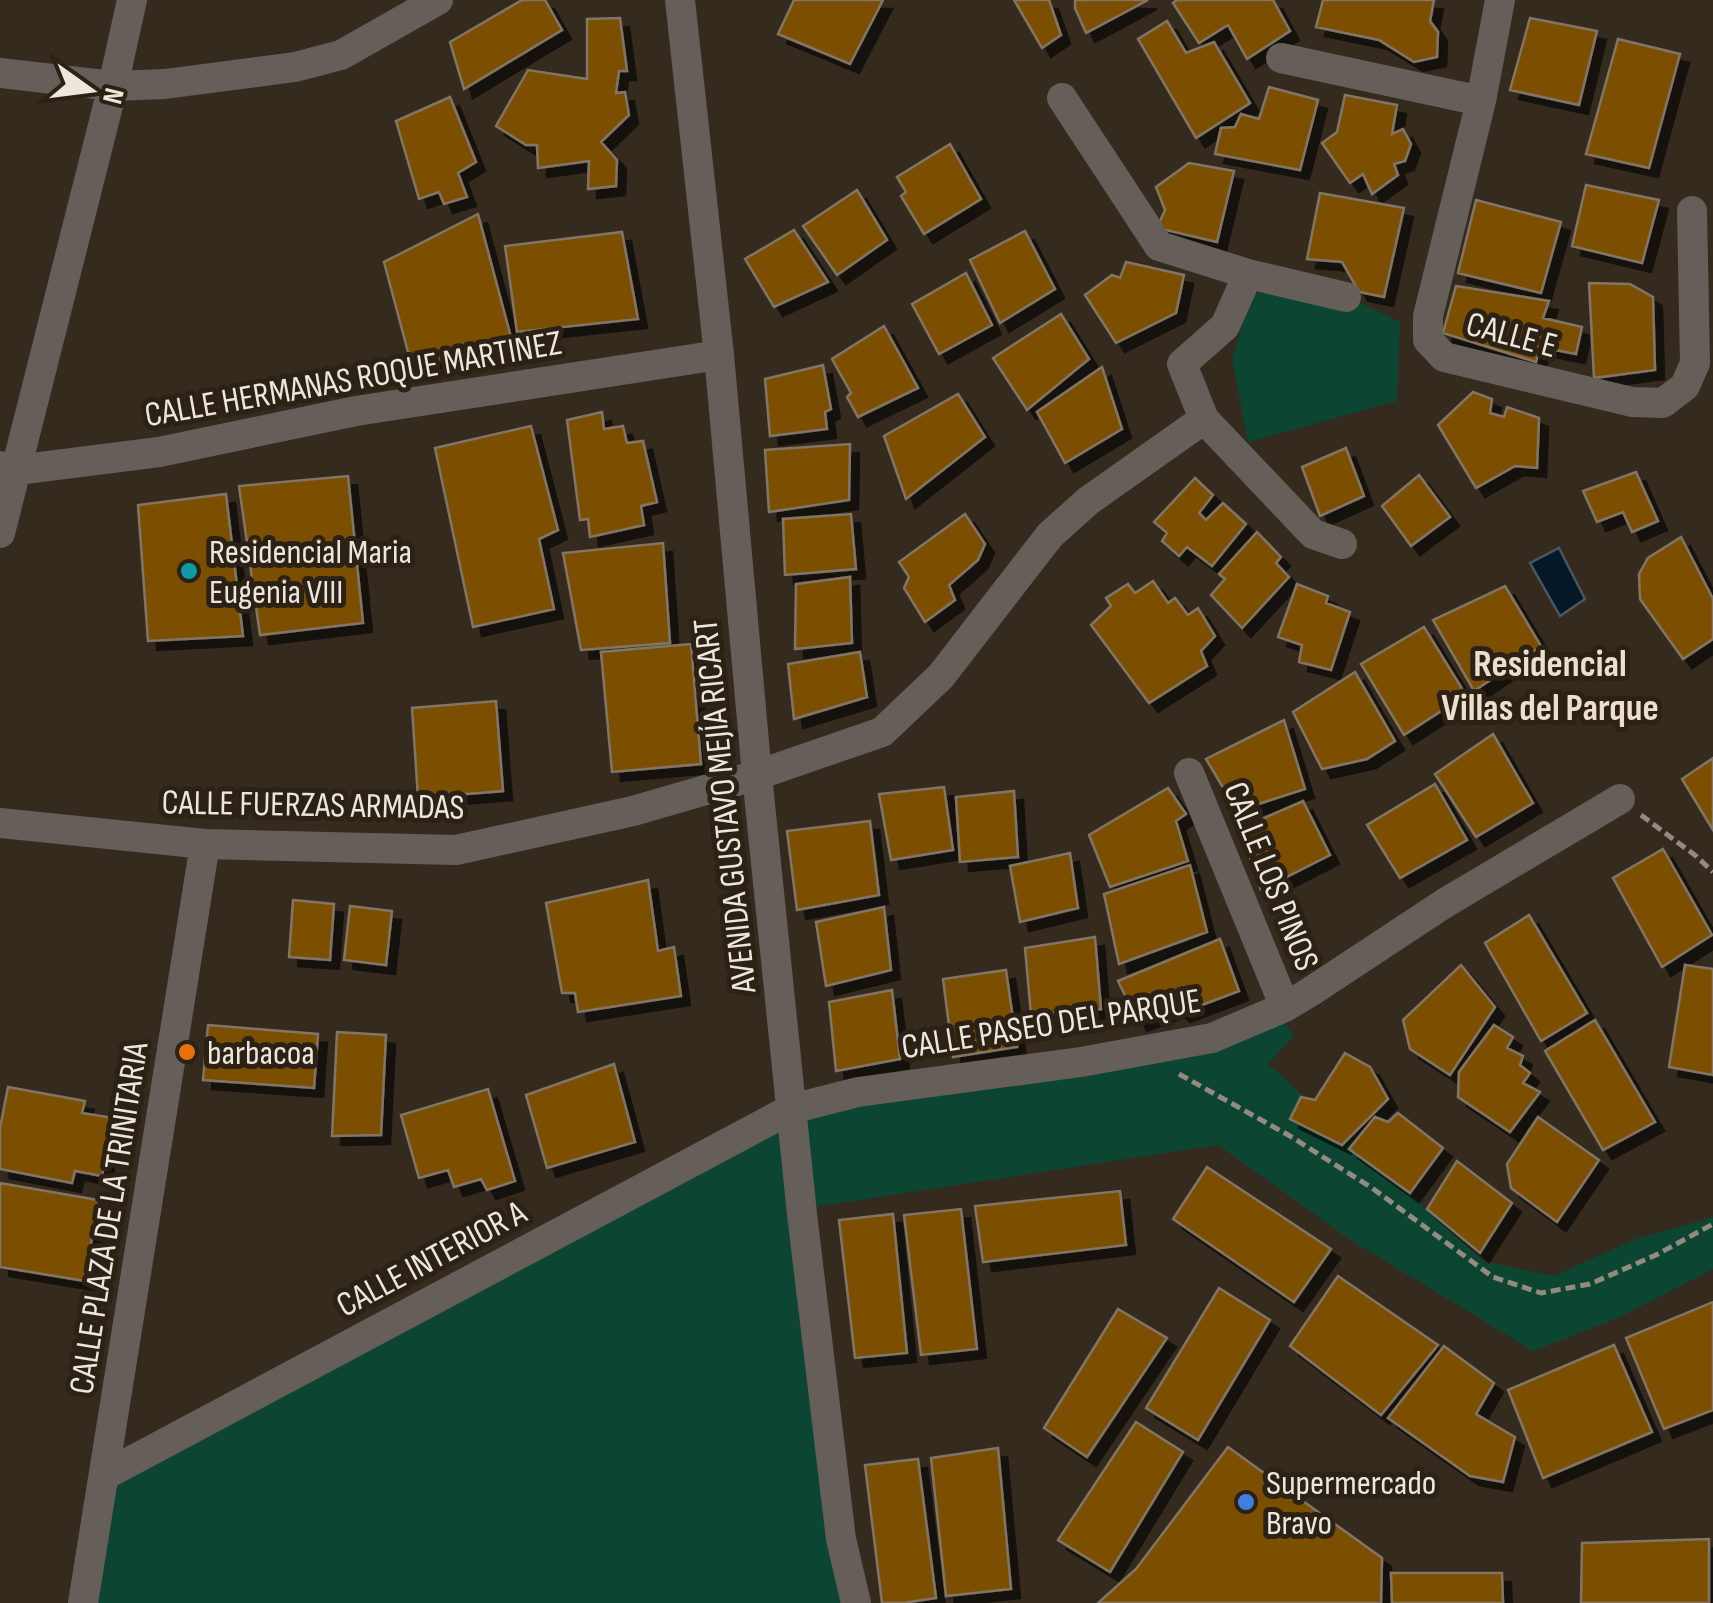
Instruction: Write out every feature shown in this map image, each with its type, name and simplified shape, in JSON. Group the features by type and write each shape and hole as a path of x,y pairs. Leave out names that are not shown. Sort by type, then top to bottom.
{"street":[{"path":"0,533 9,468 132,0"},
{"path":"0,73 112,86 165,84 278,70 341,54 438,0"},
{"name":"AVENIDA GUSTAVO MEJÍA RICART","path":"680,0 720,355 792,1113 841,1539 856,1603"},
{"name":"CALLE E","path":"1500,0 1481,101 1428,316 1428,340 1444,357 1632,402 1664,403 1685,386 1694,363 1692,210"},
{"path":"1281,58 1481,101"},
{"path":"1062,98 1159,246 1248,274 1346,297"},
{"path":"1248,274 1225,326 1182,364 1204,419 1313,534 1342,544"},
{"name":"CALLE HERMANAS ROQUE MARTINEZ","path":"9,468 160,452 356,411 720,355"},
{"name":"CALLE FUERZAS ARMADAS","path":"0,823 205,844 456,850 633,811 757,776 882,732 941,676 1050,535 1088,501 1204,419"},
{"name":"CALLE LOS PINOS","path":"1189,774 1285,1007"},
{"name":"CALLE PASEO DEL PARQUE","path":"792,1113 858,1092 1081,1062 1212,1038 1285,1007 1446,903 1620,799"},
{"name":"CALLE PLAZA DE LA TRINITARIA","path":"82,1603 205,844"},
{"path":"792,1113 1154,1057"},
{"name":"CALLE INTERIOR A","path":"105,1474 792,1113"}],"path":[{"path":"1620,799 1713,872"},
{"path":"1154,1057 1372,1188 1494,1277 1541,1293 1590,1284 1713,1224"}],"green space":[{"path":"1253,292 1338,304 1356,301 1400,322 1397,401 1248,442 1232,359"},
{"path":"1275,1010 1294,1036 1268,1064 1483,1261 1554,1276 1636,1239 1713,1217 1713,1269 1620,1317 1533,1351 1349,1239 1218,1145 808,1208 863,1603 91,1603 105,1475 792,1117"}],"water":[{"path":"1559,548 1585,599 1560,616 1530,563"}],"building":[{"path":"522,0 545,0 562,30 464,89 450,42"},
{"path":"794,0 883,0 850,64 778,34"},
{"path":"1014,0 1049,0 1061,35 1042,48"},
{"path":"1075,0 1148,0 1086,33"},
{"path":"1273,0 1290,31 1247,59 1228,25 1199,43 1173,3"},
{"path":"1323,0 1434,0 1430,21 1438,32 1437,57 1414,62 1379,40 1316,27"},
{"path":"620,18 627,71 619,71 616,93 625,92 629,115 601,142 617,160 616,186 588,189 589,161 538,168 537,145 526,145 496,126 528,70 587,79 587,19"},
{"path":"1530,18 1597,31 1579,105 1510,90"},
{"path":"1167,21 1186,53 1214,42 1250,103 1196,138 1138,39"},
{"path":"1618,39 1680,54 1649,168 1586,154"},
{"path":"1269,87 1318,100 1300,170 1215,154 1221,128 1235,127 1241,114 1259,119"},
{"path":"1345,95 1397,105 1392,134 1403,129 1411,144 1405,161 1394,164 1398,175 1372,194 1363,174 1350,183 1322,143 1337,132"},
{"path":"450,97 476,162 458,173 467,197 444,204 439,192 419,199 396,121"},
{"path":"950,144 981,199 924,234 901,196 906,192 897,177"},
{"path":"1189,163 1234,171 1217,242 1157,228 1165,210 1156,187"},
{"path":"1586,185 1659,200 1642,263 1572,246"},
{"path":"857,190 887,240 837,275 803,226"},
{"path":"1320,193 1404,208 1384,297 1359,292 1342,262 1307,259"},
{"path":"1476,200 1561,222 1541,293 1458,273"},
{"path":"478,214 513,345 412,367 384,262"},
{"path":"794,230 828,282 774,307 745,259"},
{"path":"1025,231 1055,289 1000,323 970,260"},
{"path":"622,232 638,319 517,332 505,246"},
{"path":"1126,262 1184,275 1176,313 1116,343 1085,295 1112,275 1120,278"},
{"path":"966,273 992,325 939,354 912,304"},
{"path":"1589,283 1630,284 1653,297 1655,370 1594,378"},
{"path":"1456,286 1549,301 1543,318 1582,327 1576,354 1540,347 1536,362 1443,333"},
{"path":"1061,314 1089,359 1027,410 993,358"},
{"path":"884,326 918,388 858,417 847,397 851,393 832,359"},
{"path":"823,365 831,409 825,412 827,429 770,436 765,379"},
{"path":"1102,367 1122,429 1065,463 1037,412"},
{"path":"1473,392 1492,399 1490,413 1504,417 1507,407 1539,418 1537,468 1515,466 1476,488 1438,425"},
{"path":"958,394 985,437 906,499 884,436"},
{"path":"602,412 604,429 623,426 627,443 643,441 657,502 641,506 644,525 590,537 588,519 580,520 567,420"},
{"path":"531,426 558,530 539,539 554,609 473,627 435,448"},
{"path":"850,444 849,500 769,512 765,450"},
{"path":"1346,448 1364,496 1320,516 1302,467"},
{"path":"1636,472 1658,521 1632,532 1623,512 1597,522 1583,491"},
{"path":"1419,475 1450,517 1411,546 1382,506"},
{"path":"348,476 363,623 260,635 239,486"},
{"path":"1195,478 1213,495 1199,513 1206,520 1223,503 1246,524 1212,566 1187,547 1179,556 1162,541 1167,533 1154,522"},
{"name":"Residencial Maria Eugenia VIII","path":"226,494 243,636 148,641 138,505"},
{"name":"Residencial Maria Eugenia VIII","path":"226,494 243,636 148,641 138,505"},
{"path":"851,514 856,569 785,575 783,519"},
{"path":"965,514 985,544 978,560 949,585 955,600 925,622 904,588 909,577 899,562"},
{"path":"1257,532 1281,557 1276,563 1289,577 1242,628 1211,595 1225,579 1219,574"},
{"path":"1681,537 1713,599 1713,639 1683,659 1640,599 1639,574 1648,558"},
{"path":"663,543 670,643 581,650 563,553"},
{"path":"850,577 852,643 795,649 796,584"},
{"path":"1153,581 1168,603 1175,598 1188,615 1198,608 1215,636 1201,651 1207,666 1149,703 1091,625 1111,606 1106,598 1128,584 1135,593"},
{"path":"1297,584 1328,596 1326,603 1350,612 1331,670 1299,662 1302,645 1278,637"},
{"path":"1505,586 1541,646 1474,691 1433,620"},
{"path":"1424,627 1466,695 1404,735 1361,664"},
{"path":"691,644 701,764 612,772 601,652"},
{"path":"860,652 867,697 794,719 788,664"},
{"path":"1355,672 1395,741 1367,759 1322,769 1293,712"},
{"path":"496,701 503,791 418,798 412,708"},
{"path":"1284,720 1305,789 1237,811 1206,759"},
{"path":"1493,734 1533,803 1476,837 1435,774"},
{"path":"1713,758 1713,830 1682,779"},
{"path":"1435,784 1467,840 1400,878 1367,825"},
{"path":"944,787 953,850 891,860 879,794"},
{"path":"1168,788 1186,814 1176,821 1188,861 1110,887 1089,835"},
{"path":"1014,791 1018,857 960,862 956,797"},
{"path":"1303,801 1330,855 1261,890 1244,840 1264,818"},
{"path":"870,821 879,895 797,910 787,831"},
{"path":"1663,849 1712,935 1662,967 1613,878"},
{"path":"1070,853 1078,908 1020,922 1010,866"},
{"path":"1190,865 1207,932 1119,964 1104,894"},
{"path":"648,880 658,951 674,947 681,996 578,1012 575,993 562,993 546,903"},
{"path":"293,900 334,904 330,960 289,957"},
{"path":"350,906 392,911 386,965 344,960"},
{"path":"884,907 891,970 826,986 816,922"},
{"path":"1529,915 1587,1013 1541,1041 1485,943"},
{"path":"1095,937 1101,1009 1031,1015 1025,948"},
{"path":"1220,939 1239,991 1181,1013 1176,1008 1138,1022 1118,981"},
{"path":"1461,965 1495,1007 1450,1075 1410,1049 1403,1020"},
{"path":"1685,965 1713,969 1713,1075 1669,1067"},
{"path":"1006,970 1017,1047 953,1057 943,979"},
{"path":"892,990 900,1059 836,1071 829,1002"},
{"path":"1595,1020 1655,1122 1603,1150 1545,1051"},
{"path":"208,1025 318,1034 314,1088 203,1080"},
{"path":"1494,1025 1513,1037 1507,1048 1523,1056 1520,1065 1530,1073 1523,1083 1540,1092 1510,1132 1458,1097 1459,1072"},
{"path":"337,1032 386,1035 381,1135 332,1136"},
{"path":"1345,1053 1370,1067 1388,1099 1342,1145 1290,1119 1301,1097 1315,1100"},
{"path":"614,1064 635,1142 547,1168 526,1095"},
{"path":"8,1087 85,1101 82,1113 113,1118 102,1176 75,1171 72,1183 0,1169 0,1128"},
{"path":"488,1089 515,1181 487,1190 481,1179 454,1187 448,1170 419,1178 401,1115"},
{"path":"1398,1113 1443,1148 1410,1193 1349,1149 1375,1117 1388,1122"},
{"path":"1538,1117 1599,1160 1557,1222 1511,1188 1507,1164"},
{"path":"1457,1161 1512,1203 1480,1253 1427,1209"},
{"path":"1207,1167 1331,1249 1294,1302 1173,1219"},
{"path":"0,1183 98,1200 85,1281 0,1267"},
{"path":"1120,1191 1126,1245 983,1262 975,1206"},
{"path":"961,1209 977,1349 921,1355 904,1215"},
{"path":"893,1214 907,1353 855,1358 839,1220"},
{"path":"1338,1276 1438,1345 1381,1415 1290,1346"},
{"path":"1219,1288 1270,1320 1198,1440 1146,1408"},
{"path":"1713,1302 1713,1410 1664,1429 1626,1338"},
{"path":"1118,1309 1167,1338 1087,1457 1044,1428"},
{"path":"1614,1345 1652,1432 1543,1478 1508,1390"},
{"path":"1444,1346 1494,1383 1476,1414 1515,1437 1503,1482 1470,1476 1388,1418"},
{"path":"1136,1422 1183,1452 1110,1572 1058,1540"},
{"name":"Supermercado Bravo","path":"1228,1447 1382,1558 1381,1603 1098,1603 1136,1569"},
{"path":"998,1448 1011,1589 946,1596 931,1458"},
{"path":"918,1459 936,1598 882,1603 865,1465"},
{"path":"1709,1539 1709,1603 1581,1603 1582,1543"},
{"path":"1391,1573 1502,1573 1503,1603 1392,1603"}],"place":[{"name":"Residencial Maria Eugenia VIII","path":"189,571"},
{"name":"barbacoa","path":"187,1052"},
{"name":"Supermercado Bravo","path":"1246,1502"}],"district":[{"name":"Residencial Villas del Parque","path":"1550,684"}]}
